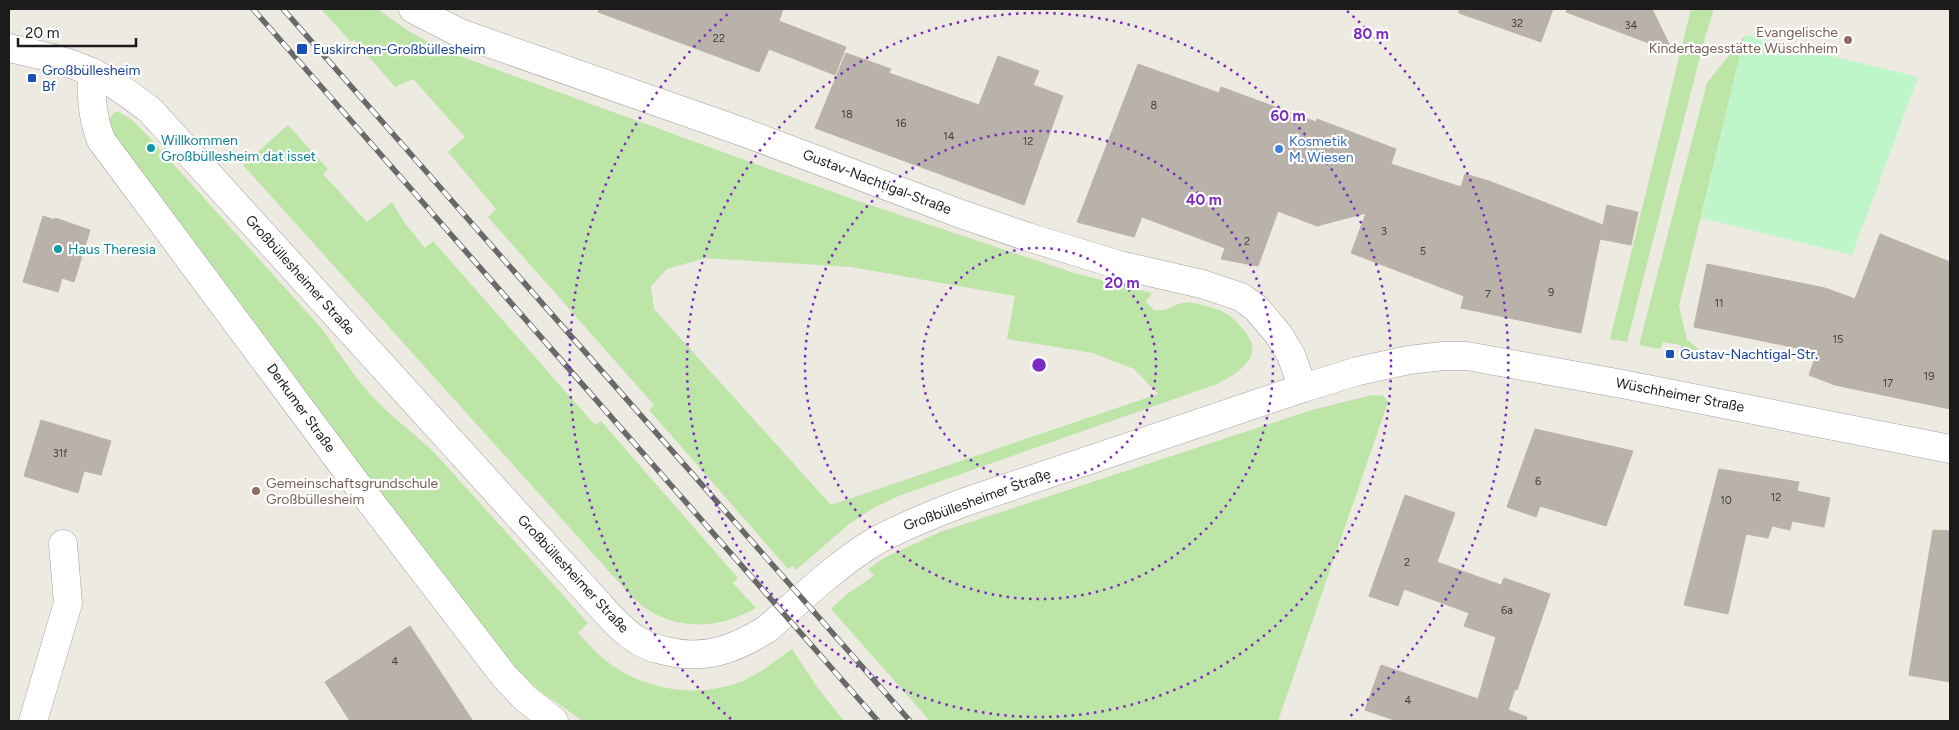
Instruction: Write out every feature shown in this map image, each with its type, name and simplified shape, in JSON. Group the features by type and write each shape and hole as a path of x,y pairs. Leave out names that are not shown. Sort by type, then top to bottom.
{"street":[{"name":"Gustav-Nachtigal-Straße","path":"413,9 460,33 743,132 978,220 1119,265 1210,286 1241,297 1256,308 1279,335 1291,355 1304,388"},
{"name":"Großbüllesheimer Straße","path":"9,48 57,59 92,72 127,93 156,116 595,600 624,630 638,641 654,648 674,653 695,656 716,653 735,647 767,629 855,555 873,543 910,524 962,503 1304,388 1358,372 1409,360"},
{"name":"Derkumer Straße","path":"92,72 91,98 94,122 101,140 353,478 504,676 525,698 554,721"},
{"name":"Wüschheimer Straße","path":"1409,360 1443,356 1467,356 1493,360 1614,382 1950,449"},
{"path":"33,721 68,603 63,544"}],"green space":[{"path":"321,9 377,9 410,32 443,50 852,199 1074,273 1152,293 1146,302 1154,310 1167,309 1186,303 1217,309 1231,317 1244,330 1251,341 1252,351 1250,357 1248,362 1239,371 1217,384 901,495 875,507 849,524 796,570 793,566 788,569 649,410 654,405 488,217 496,209 448,152 465,137 413,79 395,87 354,40 351,42","holes":["705,258 851,267 1015,296 1007,339 1093,353 1134,369 1158,394 831,505 654,309 651,286 667,269"]},
{"path":"1691,9 1712,9 1713,12 1627,342 1610,339"},
{"path":"1745,35 1679,306 1687,340 1713,360 1680,353 1681,345 1663,342 1660,349 1639,345 1707,83"},
{"path":"1745,35 1918,77 1852,255 1701,218"},
{"path":"115,112 119,112 133,121 148,136 322,329 369,393 432,450 588,623 578,633 605,660 620,671 655,685 673,689 711,689 747,679 792,649 817,687 844,721 583,721 540,691 523,676 494,642 392,509 110,130 108,120"},
{"path":"288,125 328,169 323,174 367,222 392,202 404,222 425,248 433,241 595,425 601,421 738,578 733,583 756,608 724,621 708,624 691,624 676,622 660,616 632,597 243,165"},
{"path":"1372,395 1384,396 1388,402 1278,721 930,721 831,609 847,594 874,576 868,569 884,558 940,532 1312,410"}],"building":[{"path":"599,9 783,9 779,21 846,47 835,75 769,49 759,72 598,12"},
{"path":"1459,9 1553,9 1541,42 1459,13"},
{"path":"1567,9 1652,9 1673,52 1566,12"},
{"path":"846,53 891,69 889,73 979,105 998,56 1039,71 1033,85 1063,96 1024,205 815,128"},
{"path":"1138,64 1219,93 1221,87 1316,122 1317,119 1396,149 1391,164 1461,187 1465,174 1489,181 1603,225 1607,205 1638,212 1631,245 1600,239 1581,333 1461,308 1464,296 1351,253 1366,213 1317,226 1278,211 1258,266 1221,259 1225,248 1142,217 1134,237 1077,222"},
{"name":"Haus Theresia","path":"43,216 55,220 55,218 90,230 74,282 62,278 58,292 23,282"},
{"path":"1880,234 1950,262 1950,409 1835,385 1809,375 1817,352 1694,327 1707,264 1825,288 1855,299"},
{"path":"41,420 111,441 101,475 84,471 78,493 24,476"},
{"path":"1535,429 1633,451 1606,526 1540,506 1536,517 1507,507"},
{"path":"1719,469 1799,482 1797,491 1830,498 1824,527 1792,521 1790,530 1772,526 1768,538 1746,534 1728,614 1684,605"},
{"path":"1405,495 1455,513 1437,562 1501,585 1504,578 1550,594 1517,690 1515,689 1508,710 1527,717 1526,721 1397,721 1365,710 1381,665 1478,699 1496,637 1464,626 1469,613 1404,589 1398,606 1369,596"},
{"path":"1933,530 1950,531 1950,682 1909,675"},
{"path":"410,626 473,721 350,721 325,682"}],"railway":[{"path":"253,9 878,721"},
{"path":"283,9 910,721"}],"place":[{"name":"Evangelische Kindertagesstätte Wüschheim","path":"1848,40"},
{"name":"Euskirchen-Großbüllesheim","path":"302,49"},
{"name":"Großbüllesheim Bf","path":"32,78"},
{"name":"Willkommen Großbüllesheim dat isset","path":"151,148"},
{"name":"Kosmetik M. Wiesen","path":"1279,149"},
{"name":"Haus Theresia","path":"58,249"},
{"name":"Gustav-Nachtigal-Str.","path":"1670,354"},
{"name":"Gemeinschaftsgrundschule Großbüllesheim","path":"256,491"}]}
